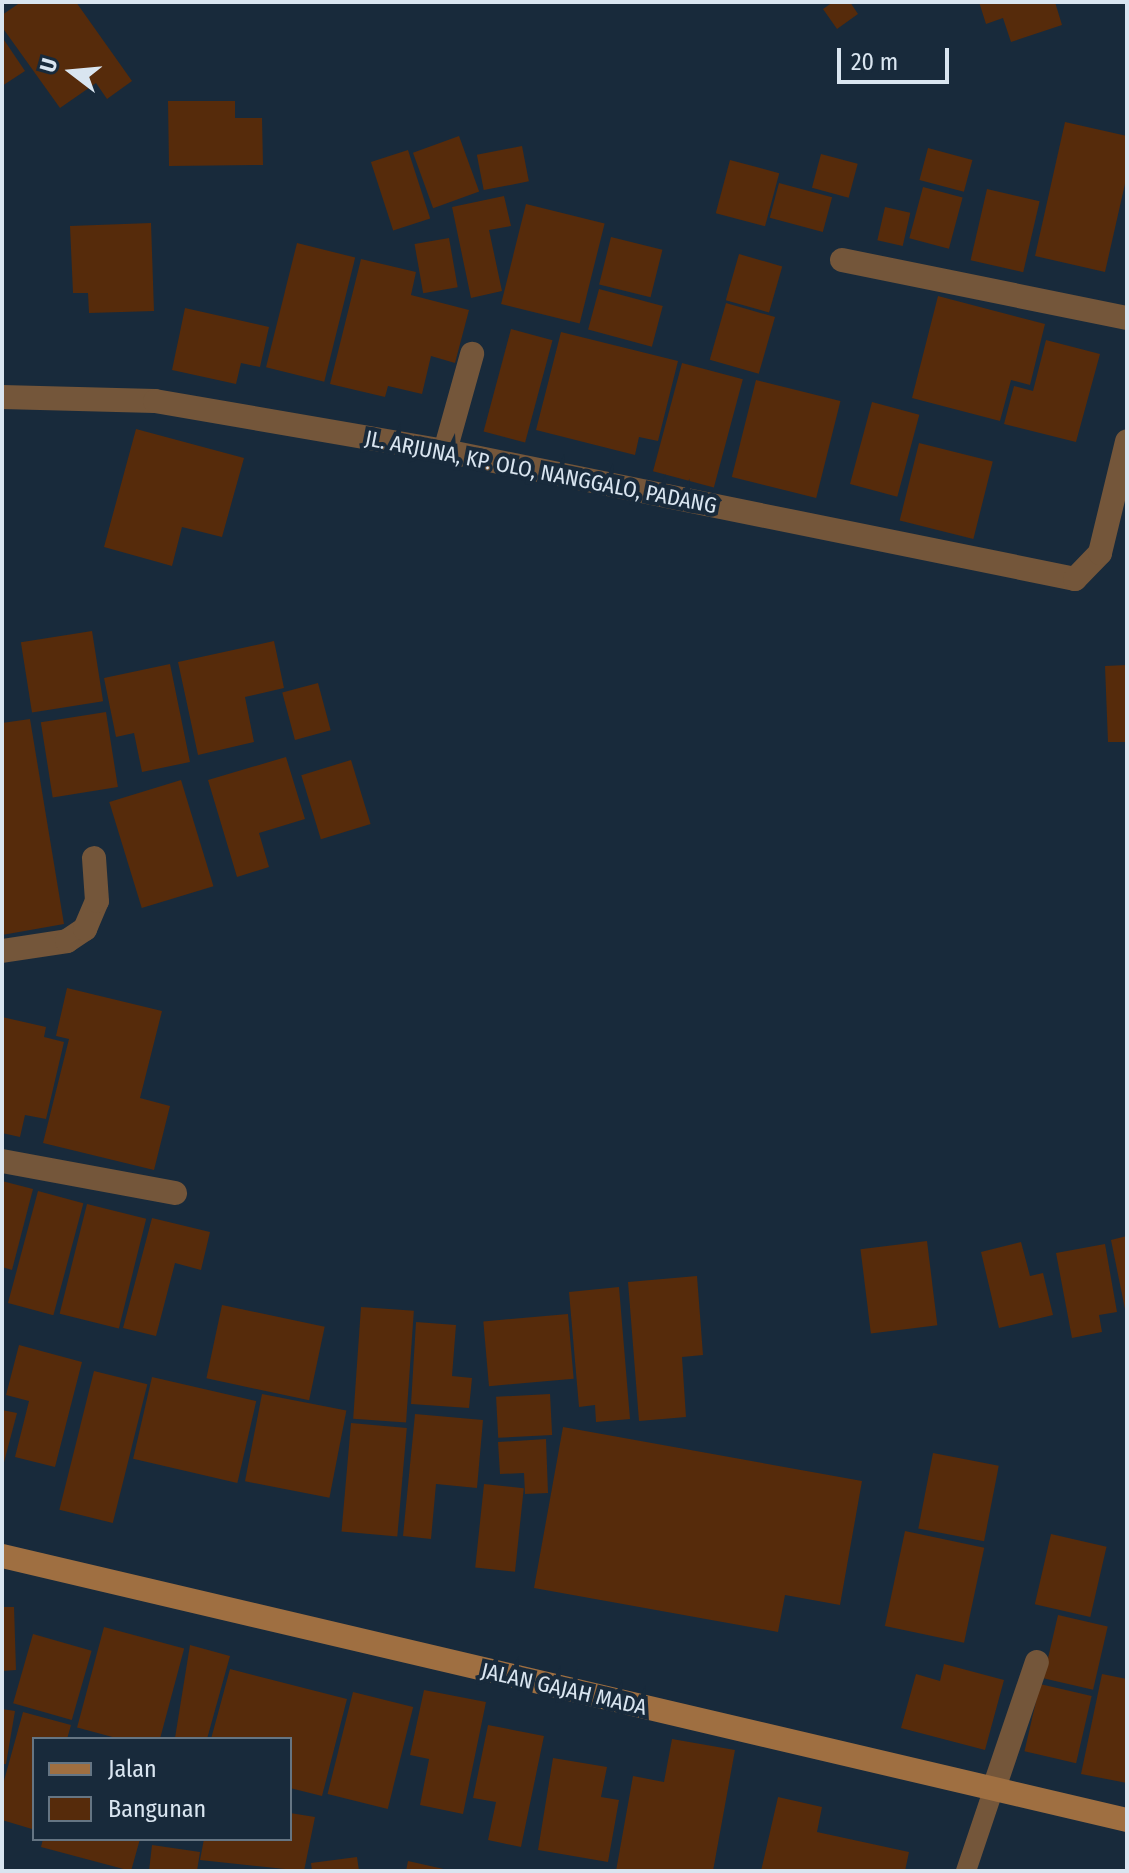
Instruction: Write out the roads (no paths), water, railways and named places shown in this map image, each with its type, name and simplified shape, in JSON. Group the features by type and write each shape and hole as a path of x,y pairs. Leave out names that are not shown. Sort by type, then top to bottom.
{"main road":[{"name":"JALAN GAJAH MADA","path":"2,1556 1127,1820"}],"street":[{"path":"842,260 1127,318"},
{"path":"445,451 472,354"},
{"name":"JL. ARJUNA, KP. OLO, NANGGALO, PADANG","path":"2,397 155,401 445,451 1075,579 1100,553 1127,441"},
{"path":"2,951 67,941 85,929 97,901 94,858"},
{"path":"2,1161 175,1193"},
{"path":"994,1788 1037,1662"}],"lane":[{"path":"966,1871 994,1788"}]}
